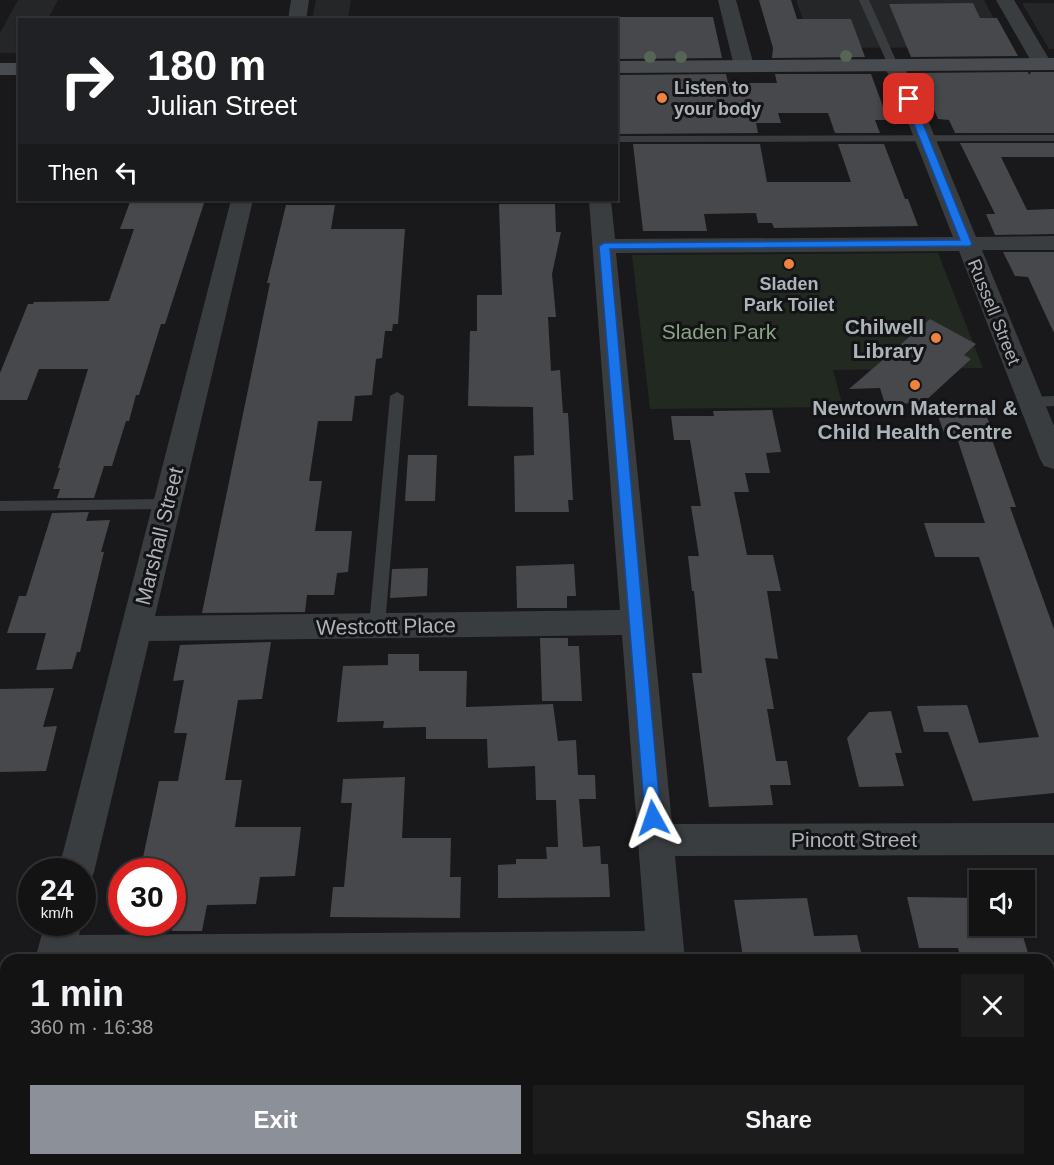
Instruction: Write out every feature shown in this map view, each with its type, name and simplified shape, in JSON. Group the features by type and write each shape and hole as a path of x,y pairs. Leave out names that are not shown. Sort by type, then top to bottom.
{"street":[{"path":"297,18 300,0"},
{"path":"727,0 744,66"},
{"path":"1005,0 1048,64"},
{"path":"618,67 1048,64"},
{"name":"Russell Street","path":"893,65 901,79 1054,459"},
{"path":"0,69 18,69"},
{"name":"Marshall Street","path":"79,858 242,201"},
{"path":"600,201 665,954"},
{"path":"604,246 1054,243"},
{"name":"Westcott Place","path":"136,629 637,622"},
{"name":"Pincott Street","path":"655,840 1054,838"},
{"path":"58,945 604,954"}],"lane":[{"path":"864,0 893,65"},
{"path":"618,139 1054,138"},
{"path":"377,626 397,396"},
{"path":"1030,402 1054,401"},
{"path":"0,506 167,504"}],"shaded area":[{"path":"18,0 58,0 49,18 18,18 18,53 0,53 0,33"},
{"path":"316,0 351,0 348,18 312,18"},
{"path":"796,0 984,0 1009,47 813,48"},
{"path":"1022,3 1054,3 1054,49 1049,49"}],"green space":[{"name":"Sladen Park","path":"938,253 983,368 833,370 843,407 650,409 632,255"}],"building":[{"path":"759,0 791,0 797,19 851,19 865,57 772,58 773,48"},
{"path":"973,3 980,18 997,18 1018,56 911,57 889,4"},
{"path":"713,17 722,58 618,59 618,18 616,18"},
{"path":"1028,72 1029,75 1031,72 1054,72 1054,133 955,133 949,120 938,119 918,73"},
{"path":"726,74 728,83 777,83 775,74 871,74 888,120 875,120 880,133 835,133 828,113 778,113 781,123 756,123 758,133 618,134 618,75"},
{"path":"960,143 1054,143 1054,157 1001,157 1027,210 1054,209 1054,234 995,235 986,214 995,214"},
{"path":"633,144 760,144 767,182 851,182 838,144 884,144 918,226 774,228 772,223 758,223 756,213 704,214 707,231 643,231"},
{"path":"205,201 165,324 161,324 139,395 136,395 129,421 126,421 112,466 104,466 94,498 57,498 60,489 53,489 60,468 58,468 88,369 39,369 27,400 0,400 0,373 28,304 109,301 134,229 120,229 130,202"},
{"path":"499,204 555,204 556,232 561,232 552,274 556,317 548,317 551,371 560,370 563,413 568,413 573,500 568,500 569,512 515,512 514,456 534,455 533,407 468,406 470,331 477,331 477,295 502,295"},
{"path":"286,205 335,205 331,229 405,229 398,324 393,324 392,331 385,331 382,358 376,359 372,395 355,396 352,421 318,421 309,481 322,481 315,531 352,531 348,572 337,573 334,595 307,595 305,612 202,613 270,283 267,283"},
{"path":"1003,252 1054,252 1054,333 1028,277 1015,276"},
{"path":"930,319 976,344 964,355 971,359 923,403 885,404 880,388 849,389"},
{"path":"983,407 995,437 991,437 1016,507 1010,507 1054,629 1054,793 973,801 948,732 924,732 917,706 967,705 979,743 1039,737 979,557 935,557 924,523 985,523 957,438 946,438 935,408"},
{"path":"772,410 781,452 766,453 770,473 745,473 749,492 734,492 747,555 773,555 781,591 767,591 778,659 765,658 774,709 767,709 776,761 787,761 791,785 770,785 773,805 709,807 692,673 702,673 688,556 699,556 691,506 701,506 690,440 674,440 671,416 714,416 713,411"},
{"path":"408,455 437,455 435,501 405,501"},
{"path":"89,512 86,521 110,520 80,652 77,652 72,669 36,670 46,633 7,633 19,596 26,596 52,513"},
{"path":"574,564 576,596 567,596 567,608 517,608 516,566"},
{"path":"428,568 427,596 390,598 392,569"},
{"path":"540,638 568,638 568,646 579,646 582,701 542,701"},
{"path":"271,642 262,699 238,700 225,780 242,780 235,827 301,827 295,876 260,877 256,904 207,905 202,931 186,931 186,858 143,858 159,781 178,781 187,733 174,733 184,680 173,681 180,645"},
{"path":"388,654 419,654 419,671 467,671 466,707 553,704 558,741 576,740 578,775 595,775 596,799 579,799 583,847 600,846 601,864 608,864 610,897 498,898 498,865 516,864 516,859 547,859 546,847 558,847 556,800 536,800 535,766 488,768 487,739 426,739 426,727 383,728 384,721 337,722 343,666 388,665"},
{"path":"54,688 43,727 57,726 46,771 0,772 0,689"},
{"path":"891,711 902,753 895,753 904,786 859,787 847,738 869,712"},
{"path":"405,777 402,838 451,838 450,877 461,877 460,918 330,917 333,887 344,887 352,803 341,803 343,779"},
{"path":"907,897 969,898 969,936 1023,936 1028,954 960,954 958,948 919,948"},
{"path":"807,898 814,936 857,935 862,954 743,954 734,900"}],"place":[{"name":"Listen to your body","path":"662,98"},
{"name":"Sladen Park Toilet","path":"789,264"},
{"name":"Chilwell Library","path":"936,338"},
{"name":"Newtown Maternal & Child Health Centre","path":"915,385"}],"route":[{"path":"653,818 604,246 967,244 909,99"}]}
